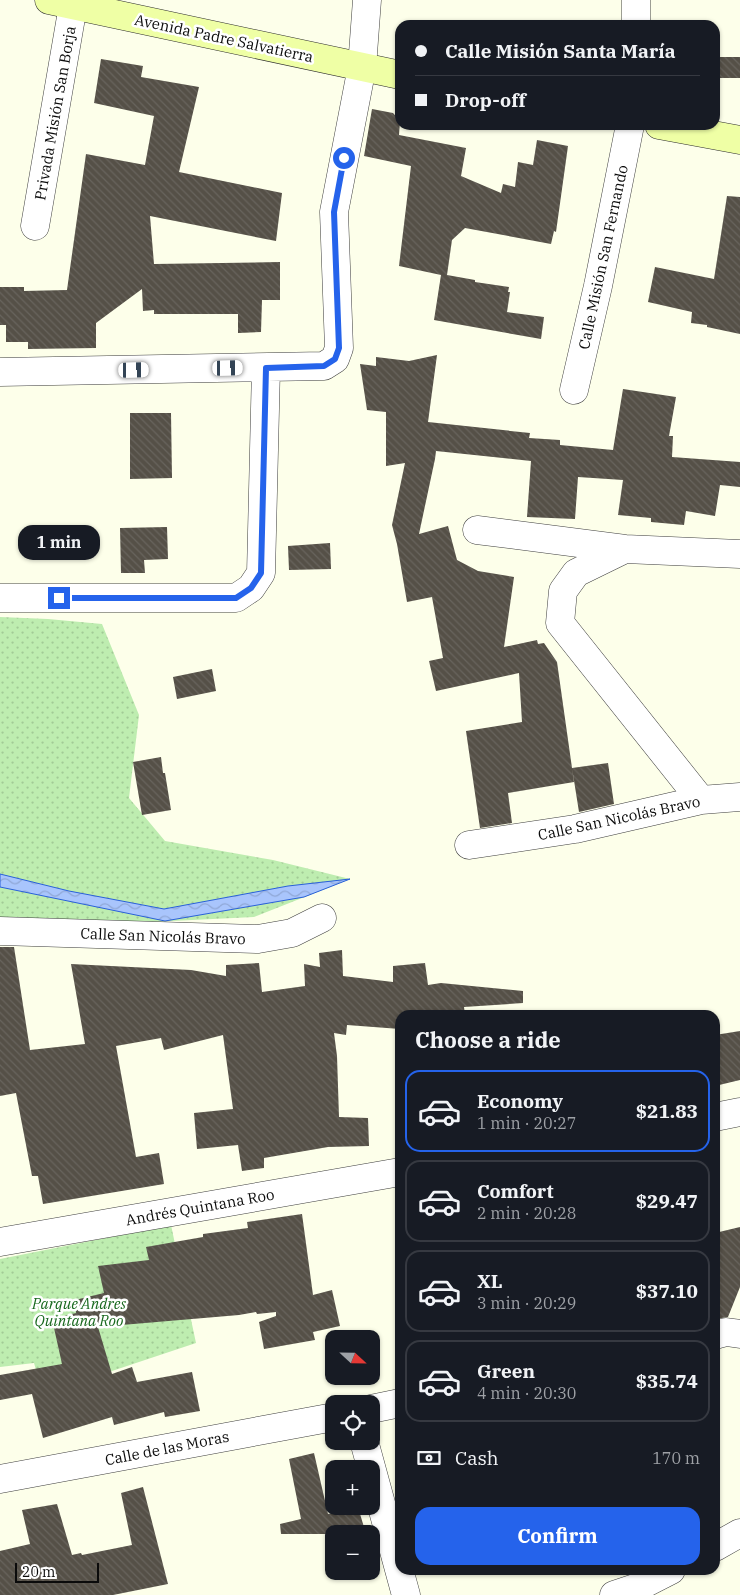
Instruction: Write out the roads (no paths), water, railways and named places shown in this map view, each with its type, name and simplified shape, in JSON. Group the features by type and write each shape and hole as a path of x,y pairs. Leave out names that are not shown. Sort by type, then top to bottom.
{"main road":[{"name":"Avenida Padre Salvatierra","path":"66,2 395,74"},
{"path":"686,130 740,140"}],"street":[{"path":"0,372 324,366 335,359 339,348 334,212 362,67 367,0"},
{"path":"636,0 636,20"},
{"name":"Privada Misión San Borja","path":"35,226 66,2"},
{"name":"Calle Misión San Fernando","path":"574,390 598,286 629,130"},
{"path":"0,598 236,598 251,588 261,573 266,368"},
{"path":"477,530 625,550 740,554"},
{"path":"625,550 576,573 563,591 560,623 701,800"},
{"name":"Calle San Nicolás Bravo","path":"469,845 575,830 701,800 740,797"},
{"name":"Calle San Nicolás Bravo","path":"0,930 258,939 292,933 322,918"},
{"path":"720,1115 740,1112"},
{"name":"Andrés Quintana Roo","path":"0,1242 395,1173"},
{"path":"380,1407 395,1404"},
{"name":"Calle de las Moras","path":"0,1479 325,1418"},
{"path":"366,1450 395,1555"},
{"path":"720,1544 740,1533"},
{"path":"401,1575 406,1595"},
{"path":"614,1595 638,1587 661,1575"}],"water":[{"path":"0,874 69,891 164,909 288,886 350,879 304,897 165,921 0,887"}],"park label":[{"name":"Parque Andres Quintana Roo","path":"79,1312"}]}
